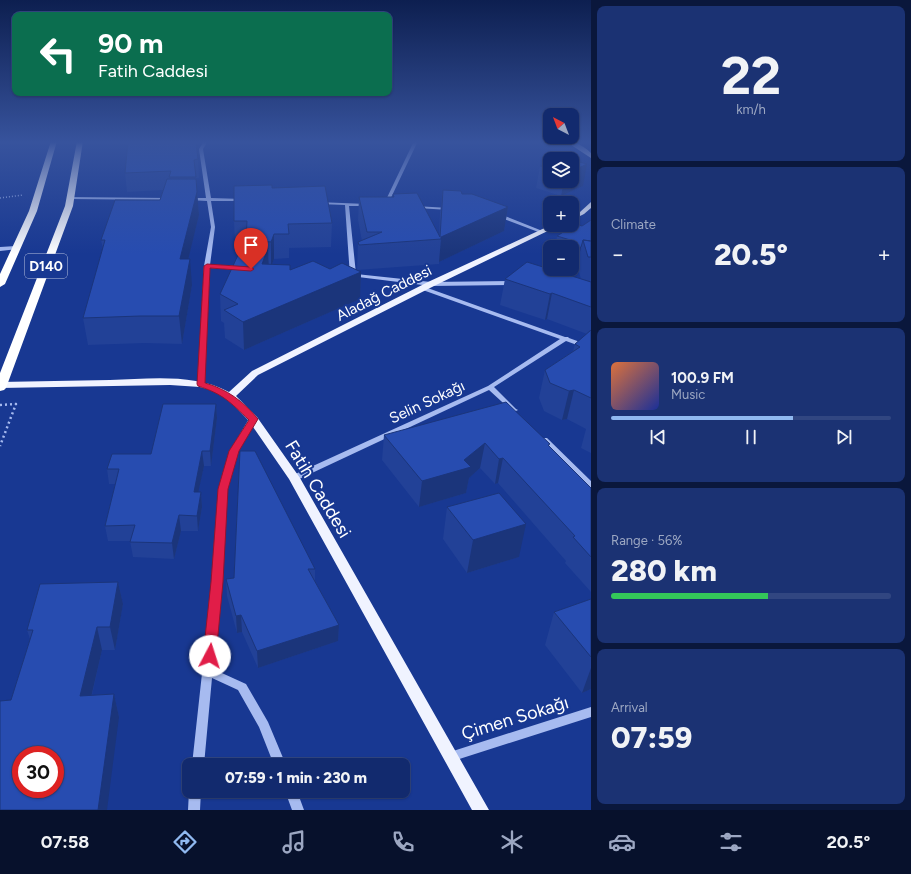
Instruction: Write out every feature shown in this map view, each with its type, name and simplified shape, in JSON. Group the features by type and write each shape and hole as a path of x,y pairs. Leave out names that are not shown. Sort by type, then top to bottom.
{"highway":[{"name":"D140","path":"0,284 33,211 43,179"},
{"name":"D140","path":"0,386 70,198 73,179"}],"main road":[{"path":"579,214 590,208"},
{"name":"Aladağ Caddesi","path":"230,396 255,373 422,288 543,232"},
{"name":"Fatih Caddesi","path":"0,386 170,382 201,384 217,389 230,396 254,419 294,478 449,757 481,810"}],"street":[{"path":"201,384 207,266 213,227 206,179"},
{"path":"381,206 396,179"},
{"path":"70,198 178,199"},
{"path":"186,199 248,201"},
{"path":"311,203 393,206"},
{"path":"347,204 353,275"},
{"path":"408,207 454,209"},
{"path":"491,213 543,232"},
{"path":"0,249 16,248"},
{"path":"207,266 245,268"},
{"path":"345,274 431,284 520,284"},
{"path":"422,288 591,348"},
{"name":"Selin Sokağı","path":"294,478 490,387 566,338"},
{"path":"490,387 518,414"},
{"path":"199,758 217,582 223,489 234,451 254,419"},
{"path":"541,436 591,486"},
{"path":"208,671 242,687 264,725 277,758"},
{"name":"Çimen Sokağı","path":"449,757 591,712"},
{"path":"194,810 195,798"},
{"path":"294,798 298,810"}],"path":[{"path":"0,198 39,192"},
{"path":"0,405 16,404 1,438 0,446"}],"building":[{"path":"167,179 196,179 197,192 180,259 190,259 179,316 83,318 105,240 101,240 115,200 160,200"},
{"path":"272,185 272,188 325,186 332,223 288,224 289,234 274,234 271,242 246,240 247,221 234,221 234,186"},
{"path":"443,190 461,191 462,194 472,194 508,207 441,237 441,239 359,245 358,242 382,232 367,232 359,197 394,197 393,194 417,193 440,237"},
{"path":"591,220 591,241 583,240 581,247 579,248 579,240 570,240 557,236 563,232 579,232 579,225 582,226"},
{"path":"583,240 591,241 591,257 588,257"},
{"path":"246,246 268,248 262,264 290,265 290,270 313,261 330,269 342,263 361,272 243,322 224,310 238,304 220,294 238,255 245,255"},
{"path":"527,262 543,267 543,276 572,276 591,282 591,307 552,293 550,294 505,279"},
{"path":"591,330 591,398 574,390 569,391 550,383 545,370 580,347 575,344"},
{"path":"506,402 550,444 548,445 591,488 591,557 573,537 575,536 503,458 499,459 485,443 464,460 471,467 422,481 384,435"},
{"path":"163,404 216,404 210,451 202,451 194,492 201,492 197,516 179,515 172,543 130,542 135,525 105,526 119,469 107,469 112,454 151,454"},
{"path":"240,451 255,451 315,569 308,569 339,625 257,651 241,615 236,616 226,579 234,578"},
{"path":"499,493 526,524 473,540 447,507"},
{"path":"118,582 110,627 97,627 80,696 114,694 98,810 0,810 0,701 11,700 33,630 27,630 40,584"},
{"path":"591,599 591,657 554,612"}],"route":[{"path":"210,656 217,582 223,489 234,451 254,419 230,396 217,389 201,384 207,266 251,269"}]}
